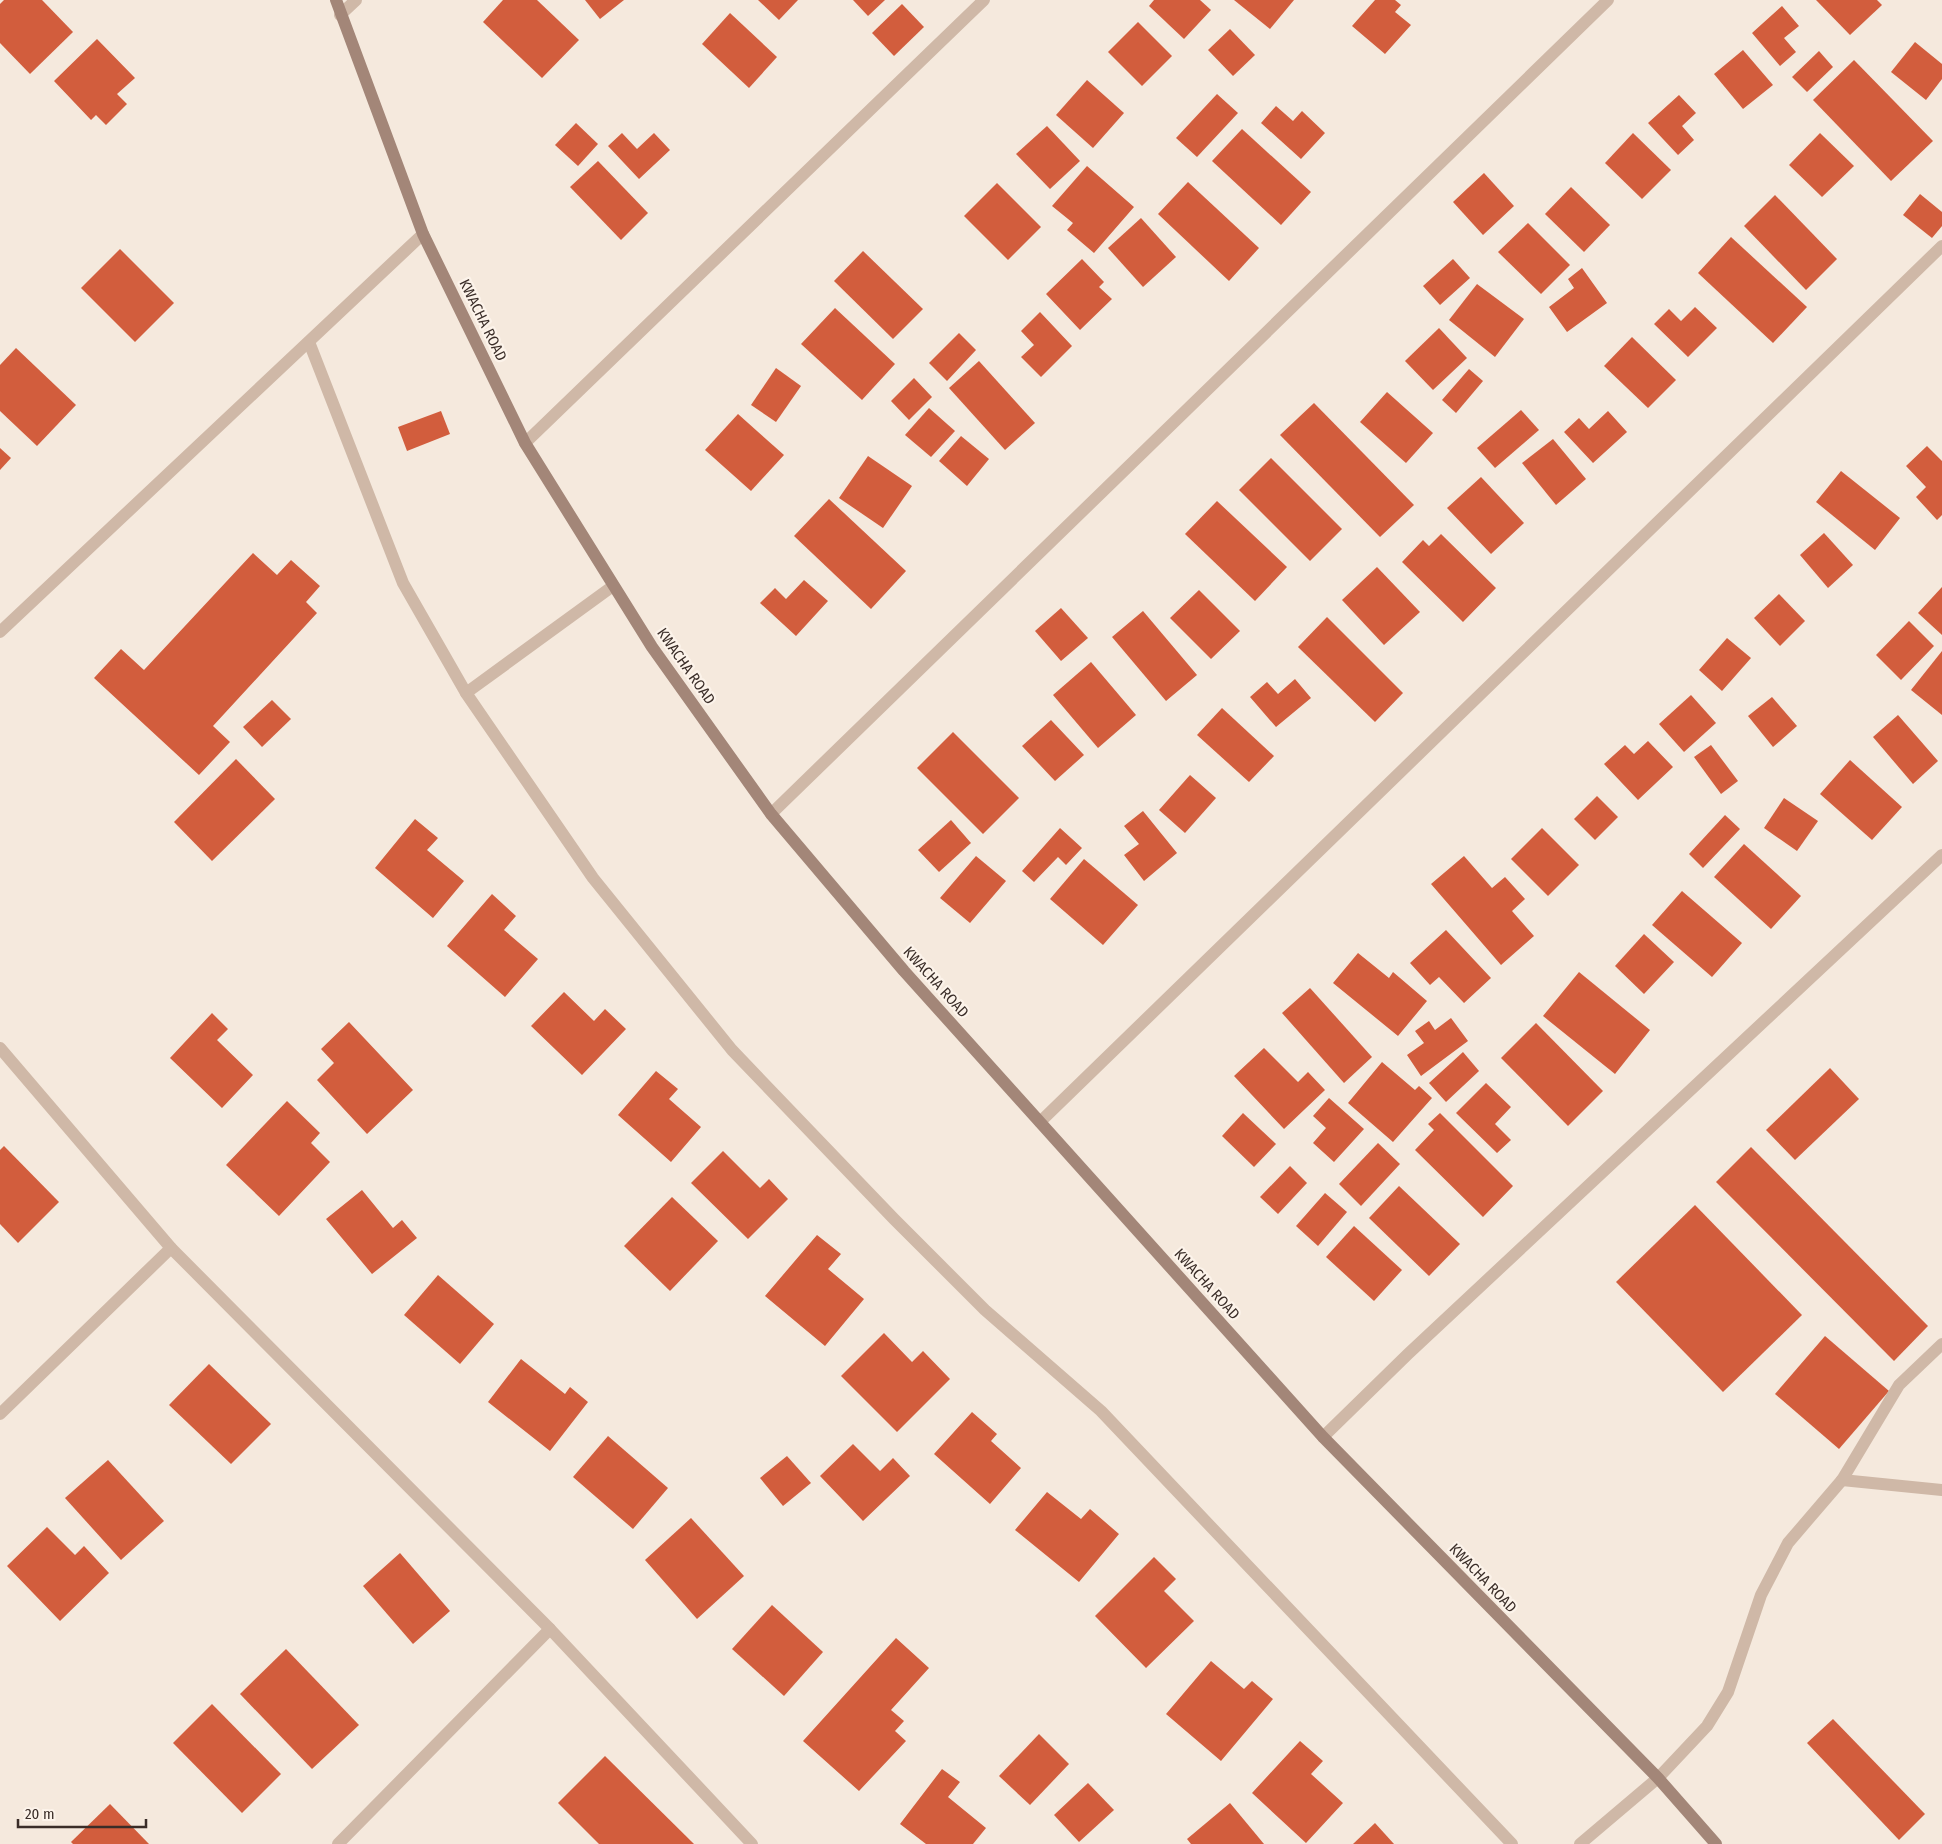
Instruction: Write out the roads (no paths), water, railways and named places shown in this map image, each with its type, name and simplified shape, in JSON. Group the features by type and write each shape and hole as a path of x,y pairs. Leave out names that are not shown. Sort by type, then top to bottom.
{"main road":[{"name":"KWACHA ROAD","path":"336,0 423,234 525,443 652,647 770,814 904,971 1323,1437 1658,1778 1716,1844"}],"street":[{"path":"340,14 356,0"},
{"path":"525,443 984,0"},
{"path":"770,814 1608,0"},
{"path":"0,632 423,234"},
{"path":"1040,1122 1942,246"},
{"path":"309,342 403,583 466,693 593,878 732,1050 894,1219 978,1303 1101,1411 1512,1844"},
{"path":"466,693 613,586"},
{"path":"1323,1437 1408,1354 1942,854"},
{"path":"0,1048 171,1248 550,1629 752,1844"},
{"path":"0,1414 171,1248"},
{"path":"1580,1844 1658,1778 1707,1726 1728,1692 1761,1595 1788,1543 1842,1480 1899,1385 1942,1344"},
{"path":"1842,1480 1942,1490"},
{"path":"338,1844 550,1629"}]}
